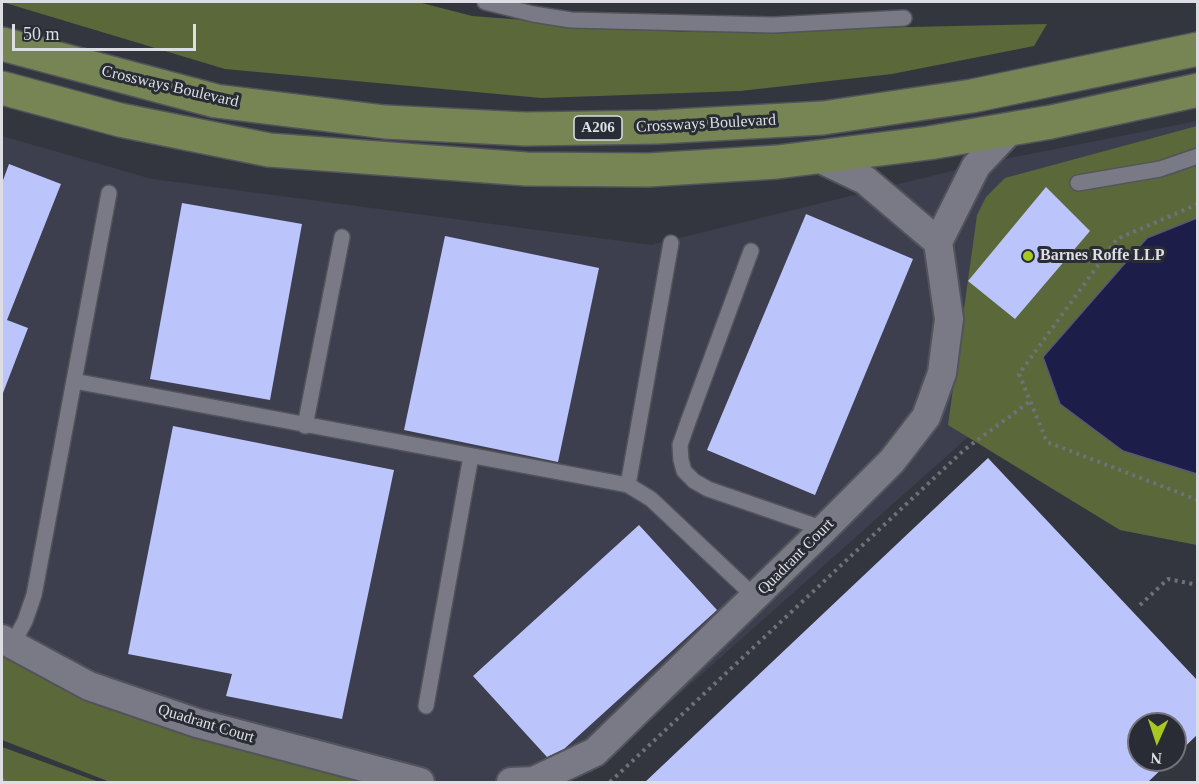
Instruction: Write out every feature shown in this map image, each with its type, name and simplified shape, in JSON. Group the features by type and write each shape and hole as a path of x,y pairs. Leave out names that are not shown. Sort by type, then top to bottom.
{"main road":[{"name":"Crossways Boulevard","path":"2,44 216,100 386,122 525,129 657,127 823,118 972,96 1197,49"},
{"path":"2,88 120,120 269,150 393,161 526,169 648,170 817,157 929,143 1011,129 1197,90"}],"street":[{"path":"817,157 865,180 938,242 976,166 1011,129"},
{"name":"Quadrant Court","path":"511,783 534,781 595,752 756,598 892,461 926,417 942,373 949,320 938,242"},
{"name":"Quadrant Court","path":"7,642 89,687 165,712 420,783"}],"lane":[{"path":"485,2 533,14 571,20 773,25 904,18"},
{"path":"1078,183 1160,169 1197,156"},
{"path":"7,642 25,621 34,595 110,193"},
{"path":"305,426 342,237"},
{"path":"628,485 671,243"},
{"path":"751,251 685,429 680,445 681,460 684,471 708,489 824,529"},
{"path":"74,381 628,485 651,499 756,598"},
{"path":"426,706 471,456"}],"path":[{"path":"1197,204 1117,239 1019,374 1047,442 1197,500"},
{"path":"610,783 964,450 1029,402"},
{"path":"1140,605 1168,579 1197,585"},
{"path":"2,780 7,783"}],"shaded area":[{"path":"1197,121 1197,545 1120,530 968,437 592,772 565,782 369,782 293,763 58,687 2,655 2,136 152,179 651,245 980,164"},
{"path":"1197,218 1197,474 1123,451 1060,404 1043,357 1147,238"}],"green space":[{"path":"2,2 418,2 472,16 682,32 1047,24 1034,46 892,74 740,91 541,98 225,69"},
{"path":"1197,126 1197,545 1120,530 948,425 977,215 986,197 1005,178"},
{"path":"2,655 58,687 369,782 110,782 2,740"},
{"path":"2,747 99,782 2,782"}],"building":[{"path":"9,164 61,184 7,320 28,328 3,393 2,183"},
{"name":"Barnes Roffe LLP","path":"1046,187 1090,231 1015,319 968,281"},
{"path":"182,203 302,224 270,400 150,379"},
{"path":"806,214 913,259 815,495 707,450"},
{"path":"445,236 599,268 558,462 404,430"},
{"path":"173,426 394,470 342,719 226,696 232,674 128,654"},
{"path":"988,458 1197,680 1197,735 1187,745 1187,712 1127,712 1127,772 1158,772 1147,783 644,783"},
{"path":"639,525 717,610 564,749 547,757 473,676"}],"place":[{"name":"Barnes Roffe LLP","path":"1028,256"}]}
